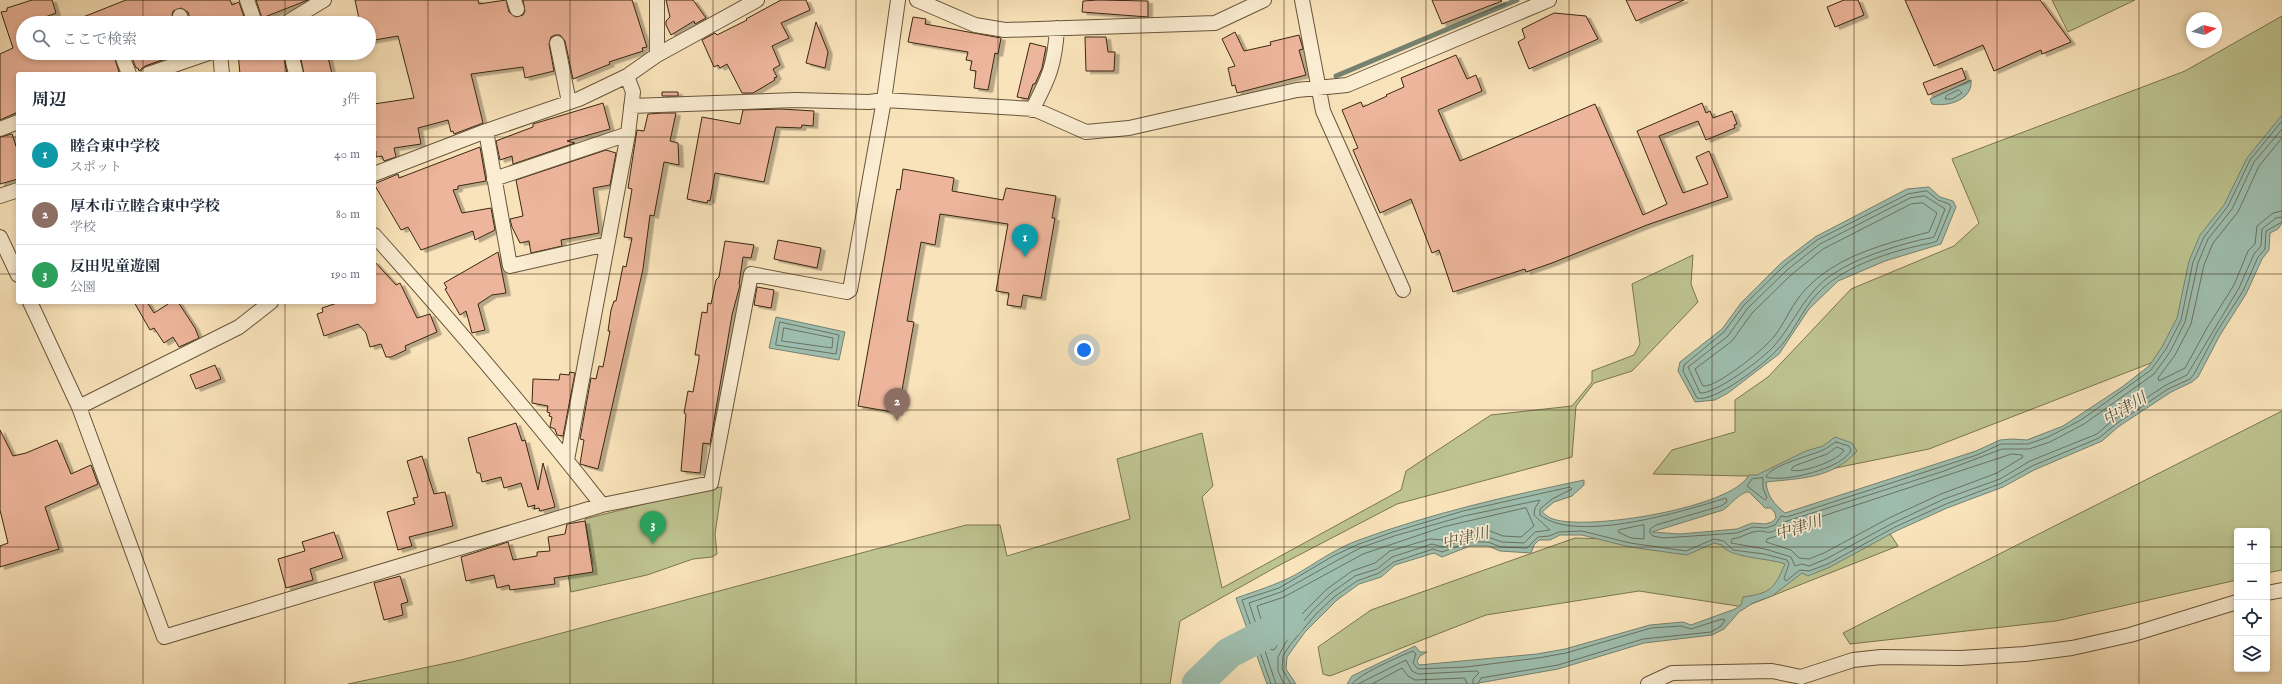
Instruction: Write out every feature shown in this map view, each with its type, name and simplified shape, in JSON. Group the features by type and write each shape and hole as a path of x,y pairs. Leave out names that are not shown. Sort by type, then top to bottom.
{"street":[{"path":"247,0 253,16"},
{"path":"298,16 324,0"},
{"path":"657,0 657,55"},
{"path":"376,173 486,131 569,102 626,76 657,55 757,0"},
{"path":"31,304 79,407 164,637 602,505 711,483 751,274 847,292 850,290 884,100 898,0"},
{"path":"917,0 975,25 1005,30 1215,23 1264,0"},
{"path":"1302,0 1317,87 1323,111 1403,290"},
{"path":"631,106 796,100 869,102 884,100 1032,110 1086,132 1129,128 1297,90 1347,85 1549,0"},
{"path":"1032,110 1049,78 1055,53 1057,28"},
{"path":"557,42 569,102"},
{"path":"124,60 128,72"},
{"path":"153,72 182,60"},
{"path":"221,60 222,72"},
{"path":"292,60 295,72"},
{"path":"567,460 628,134 633,92 626,76"},
{"path":"0,129 16,123"},
{"path":"486,131 510,266 607,244"},
{"path":"494,179 628,134"},
{"path":"0,196 16,191"},
{"path":"0,237 16,271"},
{"path":"376,237 442,310 567,460 602,505"},
{"path":"79,407 239,327 268,304"},
{"path":"2270,592 2282,590"},
{"path":"1648,684 1672,673 1772,671 1803,681 1853,660 1881,657 1961,658 2025,654 2072,648 2130,635 2234,603"}],"green space":[{"path":"2052,0 2135,0 2068,32"},
{"path":"2282,16 2282,152 2169,356 1929,449 1791,477 1653,474 1672,450 1735,432 1735,400 1768,377 1851,289 1954,246 1979,223 1952,159 2185,71"},
{"path":"1693,255 1691,284 1698,302 1632,371 1594,383 1576,406 1572,457 1397,504 1276,567 1180,621 1170,684 348,684 461,660 966,525 1000,525 1007,556 1130,519 1117,459 1202,433 1213,486 1202,497 1222,588 1401,490 1406,471 1491,415 1572,406 1592,382 1592,371 1634,355 1640,344 1632,284"},
{"path":"2282,411 2282,570 2270,572 2270,528 2234,528 2234,581 2056,621 1850,644 1843,633"},
{"path":"722,487 715,534 717,554 712,557 693,559 647,575 571,592 567,569 593,564 585,519 696,491"},
{"path":"1885,526 1898,546 1744,607 1639,591 1486,615 1330,676 1323,674 1318,647 1371,610 1575,538 1785,544"}],"water":[{"path":"1971,80 1971,87 1968,93 1958,101 1938,105 1932,104 1930,99"},
{"path":"2282,115 2282,223 2278,229 2270,233 2269,250 2262,259 2246,294 2220,335 2198,377 2192,382 2171,392 2118,427 2102,441 2034,470 2003,487 1947,508 1896,531 1830,567 1808,576 1802,573 1772,596 1753,603 1739,612 1724,629 1712,635 1644,643 1558,669 1473,684 1347,684 1352,676 1415,646 1420,652 1427,652 1420,656 1417,661 1419,665 1537,654 1565,649 1650,625 1683,622 1691,625 1735,609 1741,605 1743,597 1760,594 1766,591 1778,579 1785,564 1732,553 1722,545 1714,543 1687,555 1630,547 1582,535 1560,535 1550,540 1539,540 1534,545 1531,553 1500,551 1488,546 1470,546 1442,557 1434,553 1395,565 1381,577 1359,584 1337,600 1305,632 1287,657 1286,669 1296,684 1267,684 1236,598 1288,579 1342,547 1414,521 1527,492 1584,480 1584,485 1572,496 1554,502 1542,512 1552,519 1570,522 1596,522 1657,514 1688,507 1716,497 1737,487 1749,475 1757,475 1806,451 1823,446 1835,437 1852,443 1857,451 1837,467 1826,472 1804,478 1766,482 1768,492 1772,500 1785,513 1976,451 2000,440 2027,440 2063,426 2122,387 2149,366 2162,347 2177,318 2189,261 2200,235 2224,205 2247,158","holes":["1749,492 1765,508 1771,508 1775,513 1776,518 1772,522 1765,524 1752,523 1737,529 1680,534 1652,532 1723,510 1739,496"]},
{"path":"1929,187 1940,197 1953,201 1956,207 1941,244 1885,261 1838,281 1809,309 1779,354 1728,393 1715,400 1695,402 1678,371 1680,362 1722,329 1741,303 1781,263 1815,237 1907,189"},
{"path":"776,317 845,332 839,360 769,348"}],"building":[{"path":"32,0 52,0 56,13 48,16 16,16 16,60 115,60 119,72 16,72 16,113 0,120 0,54 13,48 1,12 7,11 7,8"},
{"path":"126,0 230,0 232,5 239,2 244,16 189,16 188,12 181,8 173,11 172,16 86,16"},
{"path":"256,0 308,0 267,16 261,16"},
{"path":"355,0 478,0 479,4 506,0 509,12 516,17 523,15 525,11 523,0 632,0 647,47 642,48 643,51 609,62 610,64 573,79 565,41 560,35 555,35 551,37 549,44 554,71 525,78 523,67 471,74 483,123 454,134 453,131 451,132 448,120 418,128 421,144 394,148 396,157 384,161 382,156 376,157 376,104 414,98 398,36 376,40 376,16 358,16"},
{"path":"666,0 693,0 706,18 695,24 694,21 671,35 666,25 666,21 670,17"},
{"path":"781,0 806,0 810,10 781,23 789,38 772,46 780,65 773,69 777,77 774,78 775,80 753,93 742,93 727,64 720,68 718,65 714,67 702,40 715,33 717,35 747,20 746,19"},
{"path":"1432,0 1501,0 1502,1 1442,24"},
{"path":"1626,0 1684,0 1636,21"},
{"path":"1844,0 1858,0 1864,15 1835,27 1827,7"},
{"path":"1905,0 2040,0 2071,42 2042,54 2041,50 1994,71 1983,45 1934,66"},
{"path":"1083,1 1148,1 1148,17 1082,12"},
{"path":"1554,13 1586,16 1598,39 1529,69 1518,42 1525,38 1522,29"},
{"path":"913,17 926,19 925,24 1001,38 998,54 995,53 988,90 974,88 976,71 970,70 972,61 966,60 968,52 908,42"},
{"path":"816,22 828,52 825,68 806,63"},
{"path":"1235,32 1244,51 1271,45 1270,42 1299,35 1303,49 1299,50 1306,75 1237,93 1235,85 1232,86 1228,68 1235,66 1222,39"},
{"path":"1085,37 1106,37 1108,52 1115,52 1114,71 1086,71"},
{"path":"1030,43 1046,47 1042,68 1035,84 1033,84 1028,99 1017,97"},
{"path":"1456,55 1467,79 1476,75 1482,91 1438,110 1460,161 1595,104 1643,215 1667,204 1637,131 1702,103 1706,113 1710,111 1713,118 1732,111 1737,124 1734,125 1735,128 1706,140 1698,121 1659,136 1683,193 1708,184 1696,157 1709,151 1728,197 1647,225 1526,272 1525,269 1453,292 1439,250 1432,253 1411,199 1380,213 1353,150 1358,148 1342,110 1361,102 1363,107 1387,96 1386,95 1404,87 1401,78"},
{"path":"133,60 162,60 145,66 139,71 138,68 136,68"},
{"path":"239,60 284,60 287,72 240,72"},
{"path":"301,60 329,60 332,72 304,72"},
{"path":"1962,68 1966,79 1928,95 1923,83"},
{"path":"662,92 678,92 678,96 662,96"},
{"path":"603,103 610,129 567,141 575,143 513,164 512,156 500,160 496,141 533,127 533,124"},
{"path":"781,109 814,111 813,126 802,125 801,128 776,127 764,182 715,173 710,201 708,200 707,203 687,199 702,117 740,124 743,110"},
{"path":"676,113 670,141 678,143 679,165 664,162 654,216 650,215 643,269 598,469 580,464 584,440 580,439 591,378 596,379 599,366 603,367 610,331 608,331 611,310 614,301 616,301 623,266 626,267 632,238 624,237 632,189 628,188 637,130 644,131 648,114"},
{"path":"12,134 16,146 16,180 0,184 0,137"},
{"path":"480,147 486,181 458,186 458,189 453,190 462,213 491,208 495,230 475,240 473,231 421,250 408,227 401,230 376,187 376,183 398,174 399,178"},
{"path":"606,150 616,153 610,185 593,188 599,233 561,240 562,246 531,253 529,241 520,243 512,227 510,219 523,216 516,180"},
{"path":"903,169 954,178 952,191 1003,200 1006,188 1056,196 1052,218 1055,218 1041,298 1023,295 1021,307 1007,305 1009,293 996,291 1008,224 940,214 935,245 921,242 907,321 914,322 898,413 858,406 897,189 900,190"},
{"path":"778,240 821,248 817,268 774,259"},
{"path":"725,241 754,245 751,258 743,257 740,285 732,315 710,444 703,443 700,473 681,471 686,414 684,413 688,391 693,392 699,359 699,355 695,355 702,312 707,313 708,303 711,304 716,280 719,277"},
{"path":"498,252 506,293 492,295 478,304 485,330 472,333 466,311 460,315 445,289 447,288 444,283"},
{"path":"376,263 396,285 400,283 417,318 430,314 437,332 405,346 406,350 391,357 386,357 381,344 370,347 366,333 358,324 324,336 317,314 323,312 322,308 334,304 376,304"},
{"path":"757,287 774,290 771,308 754,305"},
{"path":"135,304 148,304 154,313 168,304 179,304 195,328 199,338 179,347 173,337 164,343 154,328 150,330"},
{"path":"215,365 221,379 196,389 190,375"},
{"path":"570,372 575,373 563,436 557,435 555,429 550,427 552,417 549,416 550,413 547,412 548,406 532,403 533,379 559,380 560,374 569,375"},
{"path":"516,423 522,441 525,440 538,490 543,463 555,507 540,511 539,508 534,509 535,505 528,507 521,483 504,488 501,477 482,482 480,473 477,473 468,438"},
{"path":"0,430 13,456 26,453 57,440 71,474 91,465 98,484 45,507 59,549 0,567 0,546 8,543 0,510"},
{"path":"422,456 434,494 445,492 453,526 409,537 412,546 398,550 387,512 415,504 413,498 418,497 407,461"},
{"path":"585,521 593,572 554,578 555,584 510,590 509,585 497,588 494,575 466,581 461,557 508,542 513,560 537,556 537,552 550,551 548,537 565,534 567,524"},
{"path":"334,532 343,558 310,569 313,580 286,588 278,559 305,551 302,542"},
{"path":"400,576 408,602 401,604 403,615 384,620 374,583"}],"waterway":[{"path":"1336,76 1517,0"},
{"name":"中津川","path":"1197,684 1229,653 1289,622"}],"place":[{"name":"睦合東中学校","path":"1025,257"},
{"name":"厚木市立睦合東中学校","path":"897,421"},
{"name":"反田児童遊園","path":"653,544"}]}
